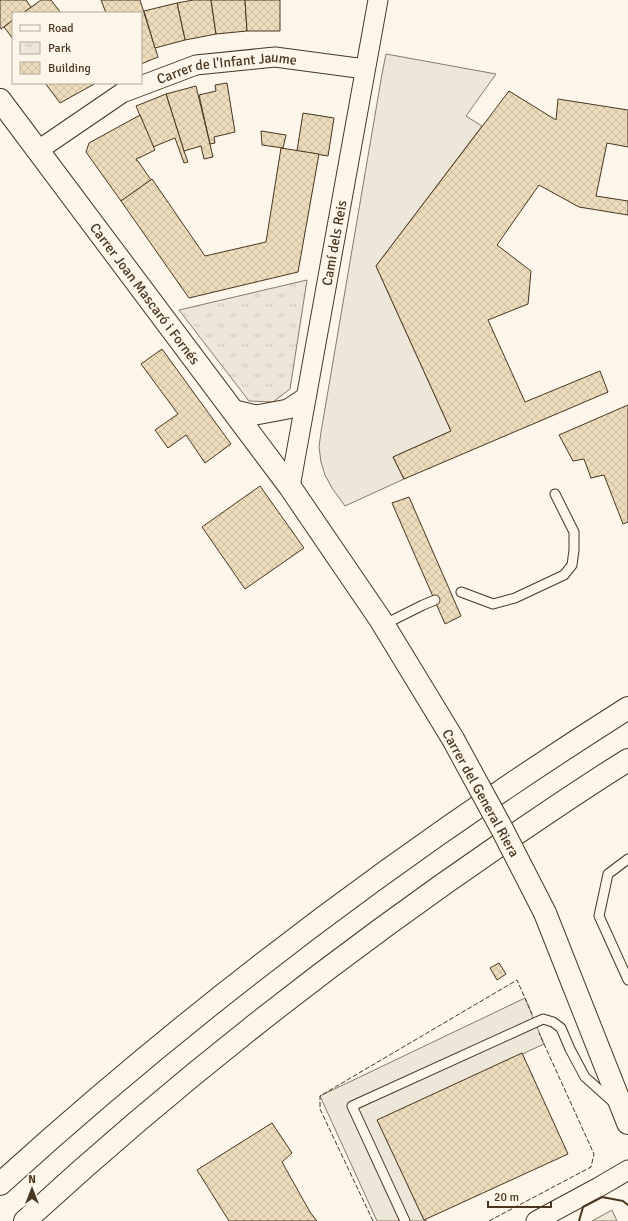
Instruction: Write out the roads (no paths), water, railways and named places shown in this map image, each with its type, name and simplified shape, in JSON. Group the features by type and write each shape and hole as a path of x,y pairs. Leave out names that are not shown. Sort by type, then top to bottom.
{"main road":[{"name":"Carrer Joan Mascaró i Fornés","path":"0,100 290,487"},
{"name":"Carrer del General Riera","path":"290,487 383,624 453,739 502,829 545,913 625,1116"},
{"path":"0,1184 153,1051 233,986 293,940 446,828 553,756 628,708"},
{"path":"25,1221 169,1096 341,958 564,801 628,760"},
{"path":"564,801 628,773"}],"street":[{"name":"Camí dels Reis","path":"290,487 378,0"},
{"name":"Carrer de l'Infant Jaume","path":"37,151 122,93 196,66 275,57 365,69"},
{"path":"231,409 256,415 288,409 306,398"},
{"path":"536,1221 628,1170"}],"lane":[{"path":"461,592 493,604 515,598 564,575 572,564 574,532 555,494"},
{"path":"383,624 435,600"},
{"path":"628,859 608,874 599,916 628,980"},
{"path":"405,1221 352,1106 543,1019 553,1022 561,1028 585,1077 625,1116"}]}
